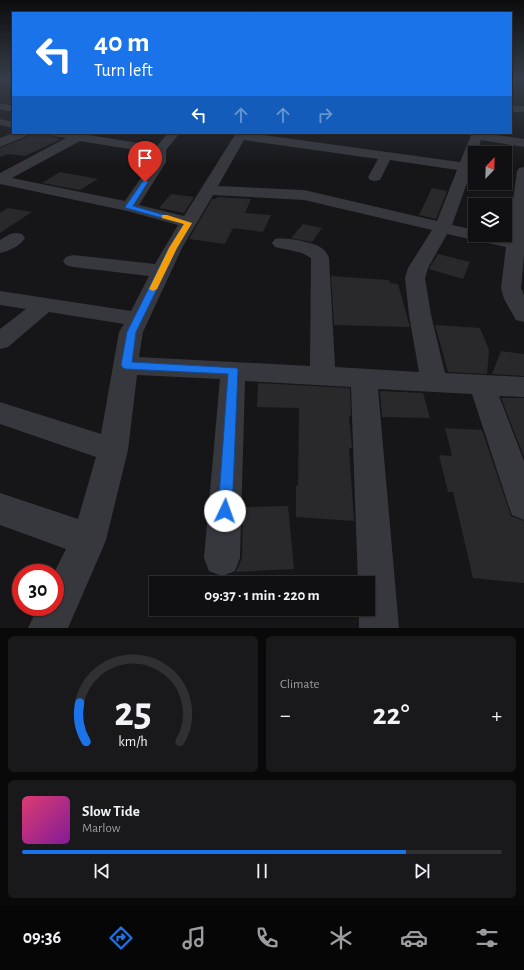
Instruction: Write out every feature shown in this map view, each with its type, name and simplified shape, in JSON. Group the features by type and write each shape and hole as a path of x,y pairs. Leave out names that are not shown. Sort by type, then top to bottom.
{"street":[{"path":"512,109 524,109"},
{"path":"0,122 12,125"},
{"path":"0,143 21,134"},
{"path":"69,134 160,150"},
{"path":"129,207 159,162 160,150 173,134"},
{"path":"48,628 89,540 112,450 132,332 173,248 209,190 241,134 468,168"},
{"path":"0,179 81,135"},
{"path":"475,146 477,135 524,144"},
{"path":"375,177 386,156"},
{"path":"434,381 420,316 415,278 418,268 443,227 468,172"},
{"path":"521,175 522,205 520,245 511,288 524,315"},
{"path":"0,179 129,207 188,223"},
{"path":"209,190 304,196 468,233"},
{"path":"3,255 16,238"},
{"path":"507,242 520,245"},
{"path":"281,243 313,251 318,254 320,258 324,376"},
{"path":"73,261 162,271"},
{"path":"0,298 43,306 138,319"},
{"path":"0,341 43,306"},
{"path":"126,365 524,387"},
{"path":"222,558 233,370"},
{"path":"364,379 379,628"},
{"path":"482,385 524,504"},
{"path":"0,413 112,450"},
{"path":"0,508 89,540"}],"building":[{"path":"30,134 51,134 53,137 61,139 25,156 8,154 0,157 0,148 28,137"},
{"path":"60,172 98,179 80,190 42,183"},
{"path":"432,188 447,191 436,219 419,215"},
{"path":"171,194 194,197 184,213 159,208"},
{"path":"217,197 251,199 245,213 271,215 263,232 233,228 225,244 189,239 212,199 216,199"},
{"path":"8,208 32,212 0,233 0,213"},
{"path":"303,224 322,228 312,242 291,238"},
{"path":"438,254 470,262 463,279 429,269"},
{"path":"331,276 389,280 390,283 398,284 410,327 334,325"},
{"path":"435,325 480,328 489,350 487,374 448,372"},
{"path":"501,351 524,354 524,376 492,374"},
{"path":"258,383 350,388 351,416 349,416 352,448 349,448 354,521 296,517 299,408 257,407"},
{"path":"380,391 423,393 430,418 382,417"},
{"path":"501,398 524,398 524,457"},
{"path":"445,428 482,430 511,516 524,521 524,583 473,578 453,492 448,492 439,455 452,456"},
{"path":"288,506 294,569 236,572 242,558 243,507"}],"slow traffic":[{"path":"153,289 173,248 188,223 165,217"}],"route":[{"path":"145,182 129,207 188,223 173,248 132,332 126,365 233,370 225,511"}]}
